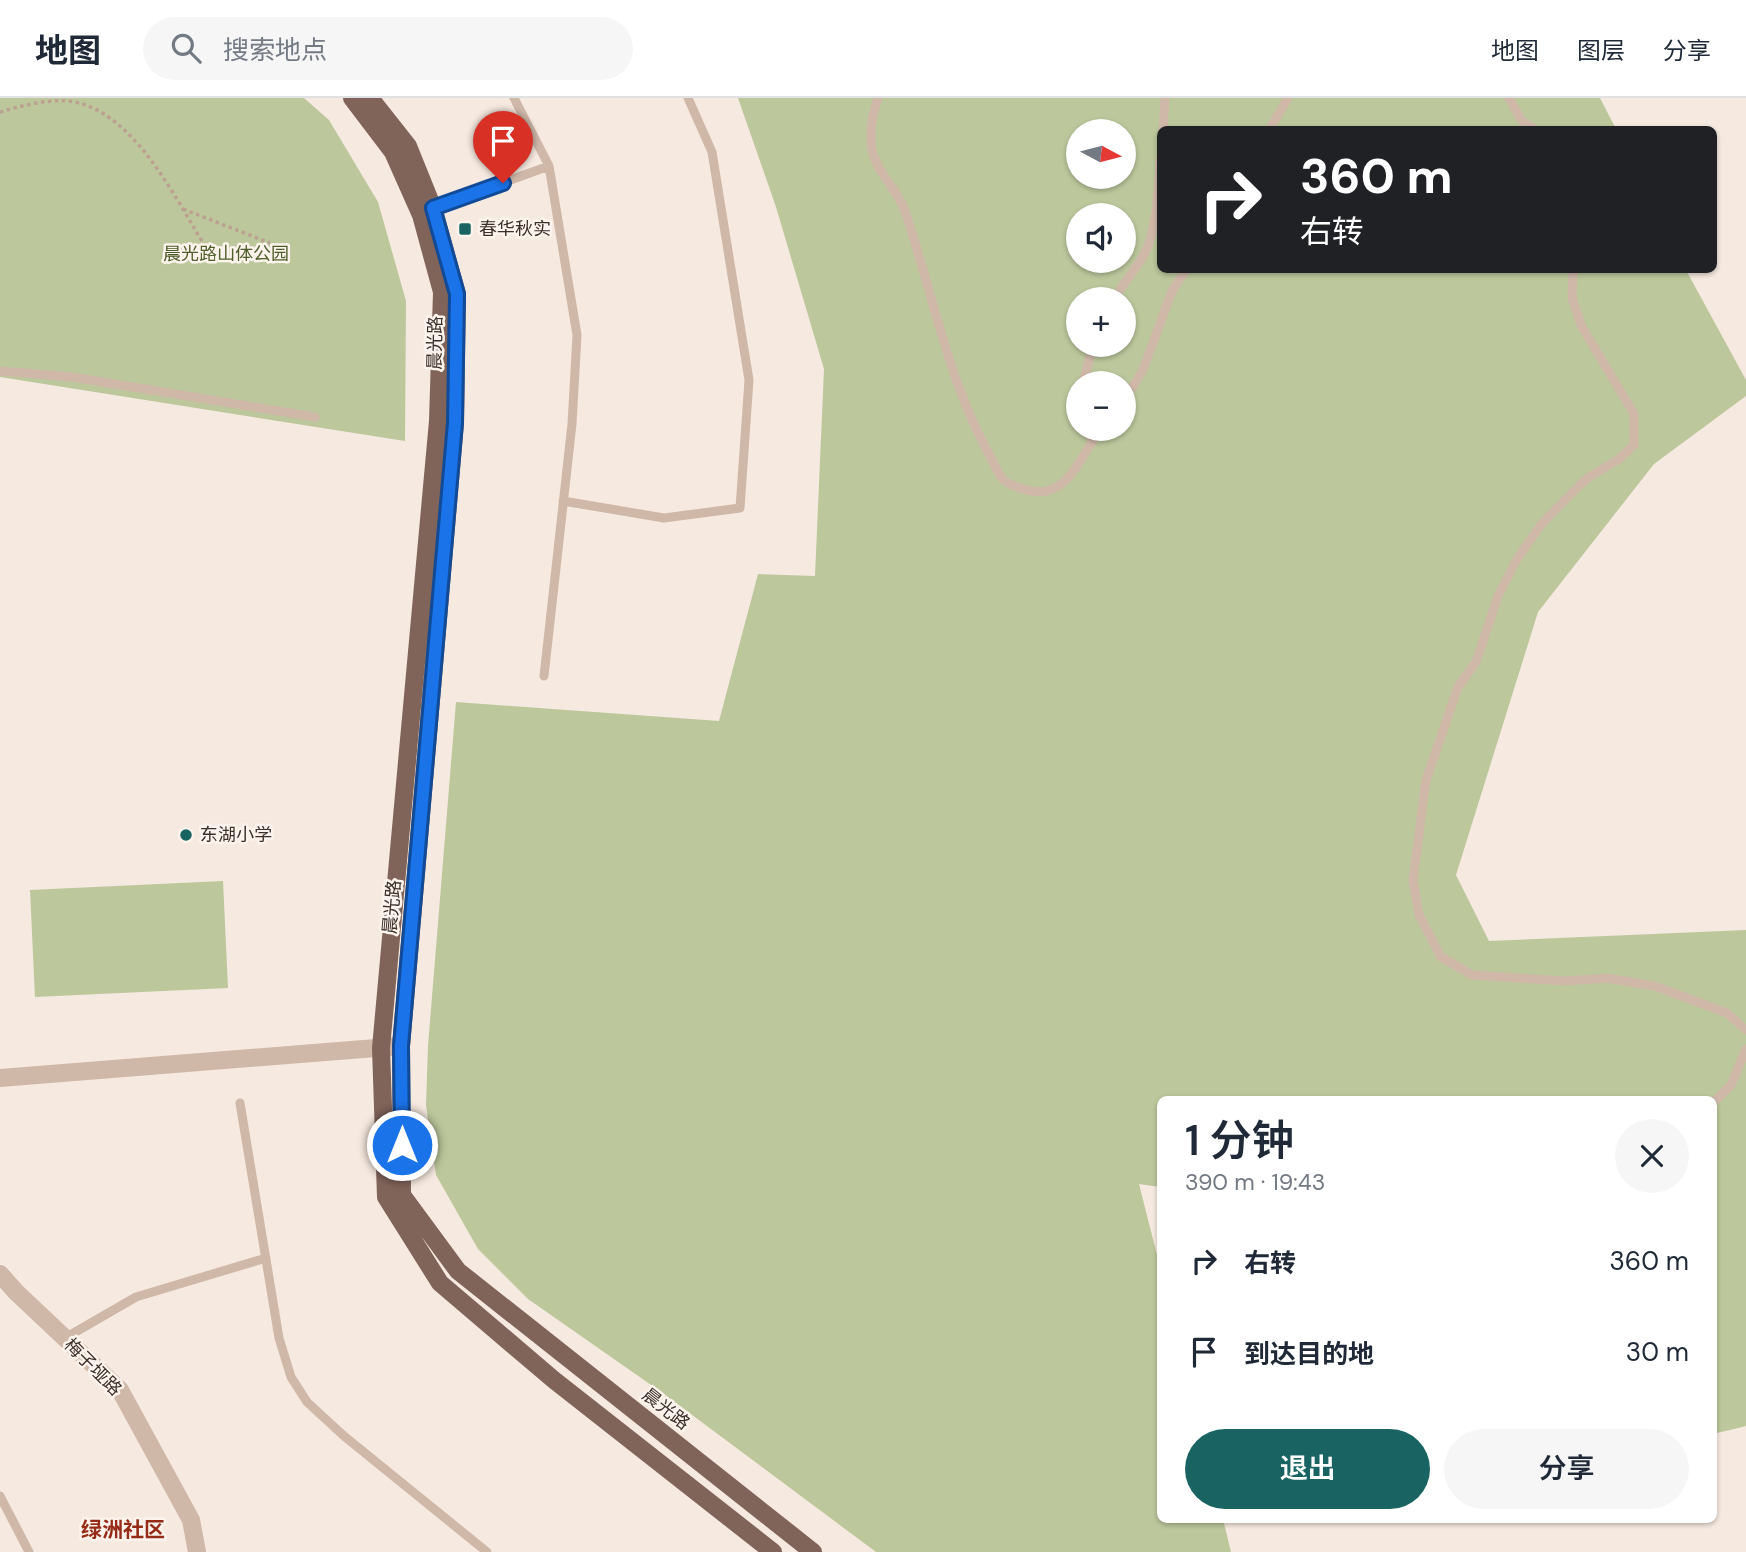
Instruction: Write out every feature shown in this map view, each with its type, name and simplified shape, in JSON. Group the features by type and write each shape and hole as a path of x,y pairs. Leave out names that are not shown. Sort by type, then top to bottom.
{"main road":[{"name":"晨光路","path":"352,98 393,152 421,215 442,292 438,421 381,1048 386,1197 440,1283 554,1380 773,1552"},
{"name":"晨光路","path":"370,98 408,146 433,208 457,294 455,423 401,1046 402,1195 458,1271 813,1552"}],"street":[{"path":"0,1077 401,1046"},
{"name":"梅子垭路","path":"0,1274 120,1390 191,1520 197,1552"}],"lane":[{"path":"514,98 549,166 577,335 572,424 544,676"},
{"path":"564,502 664,518 740,508 749,380 712,152 688,98"},
{"path":"878,98 871,117 873,152 904,209 938,326 956,377 976,430 1004,481 1026,489 1046,491 1065,481 1080,464 1091,441"},
{"path":"1163,126 1165,98"},
{"path":"1272,126 1289,98"},
{"path":"1509,98 1521,120 1529,126"},
{"path":"433,208 549,166"},
{"path":"1121,287 1143,258 1149,242 1157,183"},
{"path":"1136,381 1143,370 1172,290 1184,273"},
{"path":"1573,273 1572,298 1581,325 1634,414 1634,444 1619,459 1586,479 1543,522 1517,559 1498,596 1476,662 1458,687 1426,780 1413,880 1419,915 1441,957 1472,975 1566,981 1606,978 1655,986 1727,1013 1746,1030"},
{"path":"0,370 72,377 315,417"},
{"path":"1717,1099 1731,1085 1746,1049"},
{"path":"240,1103 279,1338 291,1377 307,1402 344,1436 487,1552"},
{"path":"65,1338 136,1297 266,1258"},
{"path":"0,1496 29,1552"}],"path":[{"path":"0,112 68,100 118,123 150,159 208,251"},
{"path":"181,209 270,243"}],"green space":[{"name":"晨光路山体公园","path":"0,98 304,98 329,120 378,202 406,301 405,441 0,377"},
{"path":"738,98 1600,98 1614,126 1157,126 1157,273 1688,273 1746,380 1746,396 1654,464 1538,612 1456,875 1489,941 1746,930 1746,1426 1717,1433 1717,1096 1157,1096 1157,1187 1139,1184 1157,1255 1157,1523 1224,1523 1231,1552 876,1552 664,1394 528,1299 478,1249 436,1175 426,1105 428,1046 456,702 719,721 758,574 815,576 824,369 776,207"},
{"path":"223,881 228,988 35,997 30,890"}],"place":[{"name":"春华秋实","path":"465,229"},
{"name":"东湖小学","path":"186,835"}],"district":[{"name":"绿洲社区","path":"123,1530"}],"route":[{"path":"402,1145 401,1046 455,423 457,294 433,208 503,183"}]}
